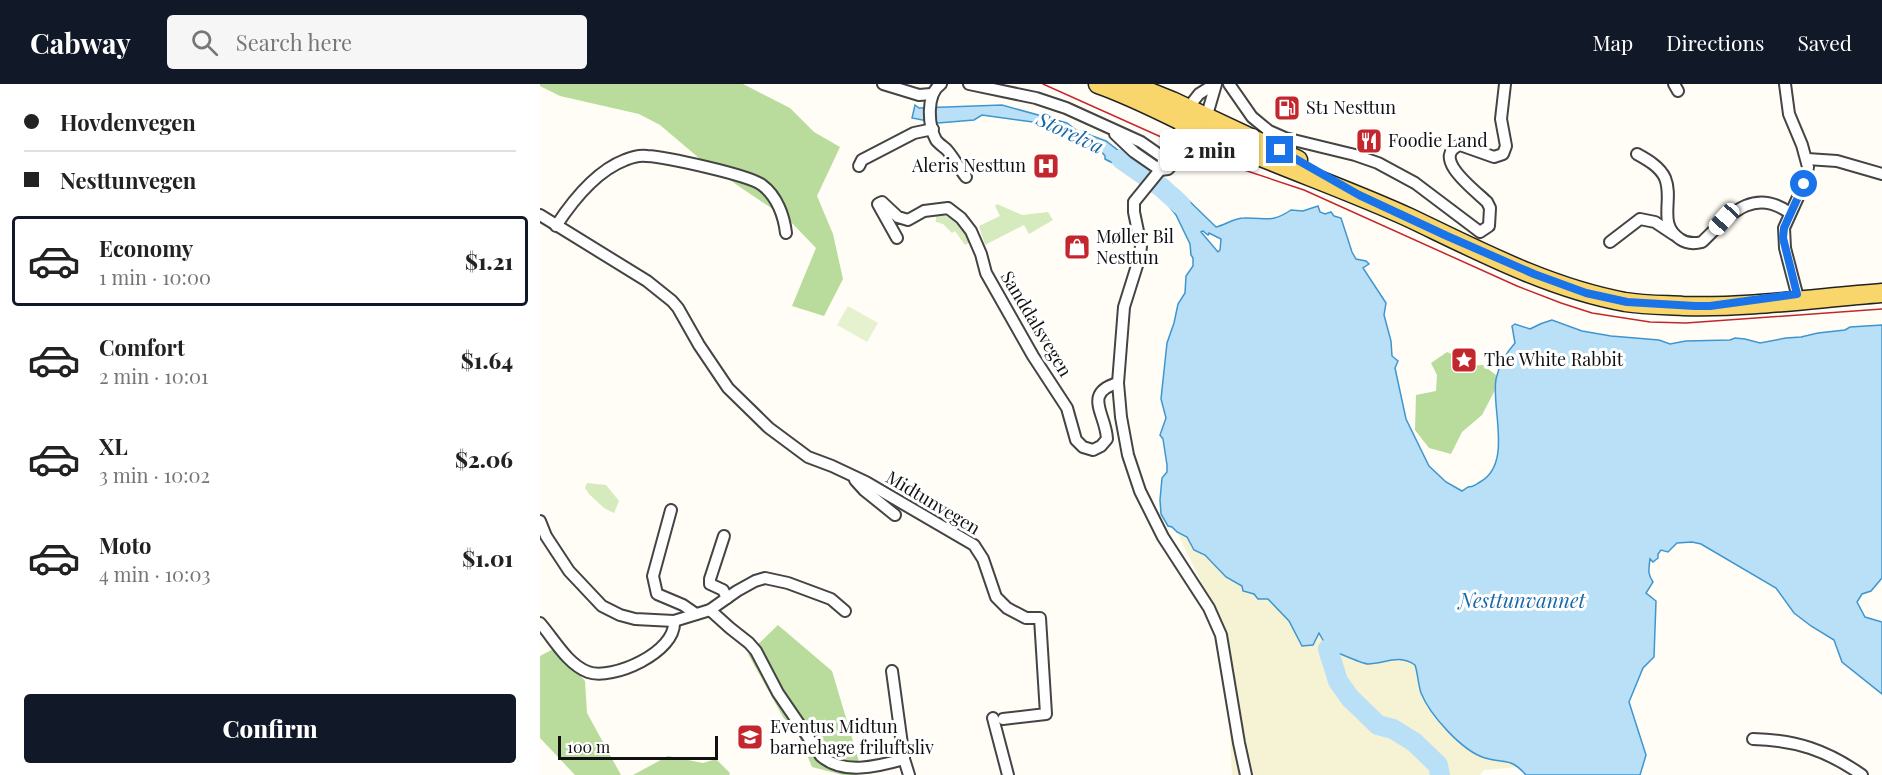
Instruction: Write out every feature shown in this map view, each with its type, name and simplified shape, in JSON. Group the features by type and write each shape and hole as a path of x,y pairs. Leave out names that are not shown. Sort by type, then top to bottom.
{"main road":[{"path":"1098,84 1185,115"},
{"path":"1130,84 1204,125 1280,150 1359,195 1513,266 1574,290 1650,305 1710,306 1754,305 1882,292"},
{"path":"1710,306 1797,294 1835,291 1882,292"}],"street":[{"path":"884,84 930,99"},
{"path":"941,84 930,99 929,129 966,177"},
{"path":"969,84 1036,98"},
{"path":"1006,84 1036,98 1086,116 1141,142 1164,158"},
{"path":"1216,84 1198,94 1185,115 1177,139 1164,158 1159,172 1134,202 1142,246 1124,307 1118,383 1122,426 1128,455 1140,491 1163,537 1209,608 1221,635 1246,775"},
{"path":"1159,172 1168,168 1204,125 1216,84"},
{"path":"1229,84 1252,117 1269,131 1285,138 1378,163 1435,197 1480,232 1489,226 1490,208 1456,173 1452,167 1450,155 1453,149 1460,145 1494,157 1503,154 1506,146 1502,119 1504,84"},
{"path":"1785,84 1789,114 1808,167 1804,184 1784,228 1783,238 1797,294"},
{"path":"864,164 862,160 914,133 929,129"},
{"path":"1110,129 1159,172"},
{"path":"1637,154 1656,166 1666,181 1668,192 1666,219 1669,229 1674,234"},
{"path":"556,226 593,181 609,168 625,160 646,156 738,175 762,185 780,208 786,233"},
{"path":"1807,159 1836,161 1882,174"},
{"name":"Sanddalsvegen","path":"897,238 878,204 882,202 898,217 908,220 924,211 948,208 961,218 971,231 986,273 1033,356 1067,408 1076,440 1083,447 1093,450 1107,439 1106,428 1097,401 1099,393 1105,387 1118,383"},
{"path":"1610,242 1640,219 1655,222 1689,243 1702,242 1730,214 1760,202 1779,205 1790,213"},
{"name":"Midtunvegen","path":"540,215 660,290 678,308 713,367 742,404 765,425 808,457 848,473 974,545 984,559 996,597 1008,608 1026,618 1040,618 1046,714 998,719 1008,775"},
{"name":"Midtunvegen","path":"848,473 864,490 895,515"},
{"path":"671,510 653,576 655,590 657,594 683,605 696,614"},
{"path":"540,520 556,554 569,571 602,606 620,615 635,619 674,621 710,610 755,581 771,578 831,599 846,611"},
{"path":"724,536 710,584 723,590 727,598"},
{"path":"710,610 756,651 778,693 828,765 849,771 864,770 904,759"},
{"path":"540,623 577,666 600,674 641,661 659,652 673,633 674,621"},
{"path":"892,671 904,759 909,775"},
{"path":"1753,739 1808,746 1839,760 1862,775"}],"shaded area":[{"path":"1177,532 1187,537 1194,550 1205,555 1226,577 1242,586 1243,591 1254,594 1258,599 1268,599 1289,621 1302,646 1319,633 1328,649 1343,653 1365,664 1407,660 1415,665 1421,692 1435,716 1484,758 1515,763 1519,767 1484,770 1480,775 1232,775 1226,633"}],"green space":[{"path":"540,84 743,84 790,108 814,132 840,147 817,196 833,234 843,279 824,316 792,306 816,248 789,220 706,164 660,125 639,114 560,96"},
{"path":"997,204 1022,215 1048,212 1053,220 1029,234 1024,225 985,245 979,226 1000,216 995,206"},
{"path":"936,214 953,220 972,241 965,245 955,231 952,233 943,224 936,222"},
{"path":"848,306 878,323 867,342 837,325"},
{"path":"1447,352 1458,357 1463,366 1483,365 1496,375 1495,390 1482,415 1462,432 1451,454 1429,448 1415,430 1416,395 1436,391 1437,375 1431,363"},
{"path":"587,483 606,485 619,501 614,513 604,508 589,494 585,488"},
{"path":"778,625 832,671 861,768 857,775 843,775 812,767 799,736 783,717 748,654"},
{"path":"555,648 585,681 587,713 621,775 575,775 540,738 540,656"},
{"path":"668,756 703,763 716,759 730,773 729,775 633,775"}],"water":[{"path":"915,105 919,108 1002,105 1067,123 1076,130 1106,141 1142,169 1143,173 1138,179 1127,169 1105,159 1101,151 1033,122 982,115 974,120 938,123 912,118"},
{"name":"Nesttunvannet","path":"1164,183 1179,191 1216,227 1240,218 1268,219 1291,210 1303,211 1318,206 1320,212 1325,214 1331,212 1334,216 1341,218 1352,252 1356,259 1369,264 1363,268 1386,303 1384,315 1391,341 1392,356 1398,361 1395,368 1406,419 1429,466 1446,482 1462,491 1477,484 1490,474 1496,462 1498,435 1496,379 1503,360 1515,343 1512,326 1515,324 1530,329 1552,320 1582,331 1659,340 1670,344 1735,338 1760,343 1845,330 1850,327 1882,325 1882,578 1871,591 1862,594 1857,602 1865,617 1882,622 1882,694 1842,662 1834,640 1794,613 1776,588 1701,544 1692,542 1677,543 1668,552 1661,550 1658,558 1653,562 1650,559 1649,573 1653,582 1646,593 1656,601 1654,657 1643,668 1629,702 1646,755 1640,775 1526,775 1512,763 1485,758 1457,740 1425,702 1415,665 1403,660 1368,664 1360,662 1328,649 1319,633 1313,645 1302,646 1289,621 1268,599 1258,599 1254,594 1243,591 1242,586 1226,577 1205,555 1194,550 1187,537 1168,526 1161,514 1162,478 1167,472 1163,439 1160,435 1166,418 1161,399 1167,343 1178,304 1185,293 1186,276 1193,266 1193,258 1190,244 1176,215 1157,191","holes":["1201,232 1208,235 1209,233 1221,239 1218,252"]}],"waterway":[{"name":"Storelva","path":"1121,159 1161,187 1181,205"},
{"path":"1328,649 1338,681 1350,698 1378,725 1393,729 1414,742 1438,765 1440,775"}],"tram line":[{"path":"1043,84 1208,158 1304,190 1517,286 1592,313 1650,322 1686,323 1882,309"}],"place":[{"name":"St1 Nesttun","path":"1287,108"},
{"name":"Foodie Land","path":"1369,141"},
{"name":"Aleris Nesttun","path":"1046,166"},
{"name":"Møller Bil Nesttun","path":"1077,247"},
{"name":"The White Rabbit","path":"1464,360"},
{"name":"Eventus Midtun barnehage friluftsliv","path":"750,737"}],"route":[{"path":"1280,150 1359,195 1545,279 1586,293 1650,305 1710,306 1797,294 1783,238 1784,228 1804,184"}]}
